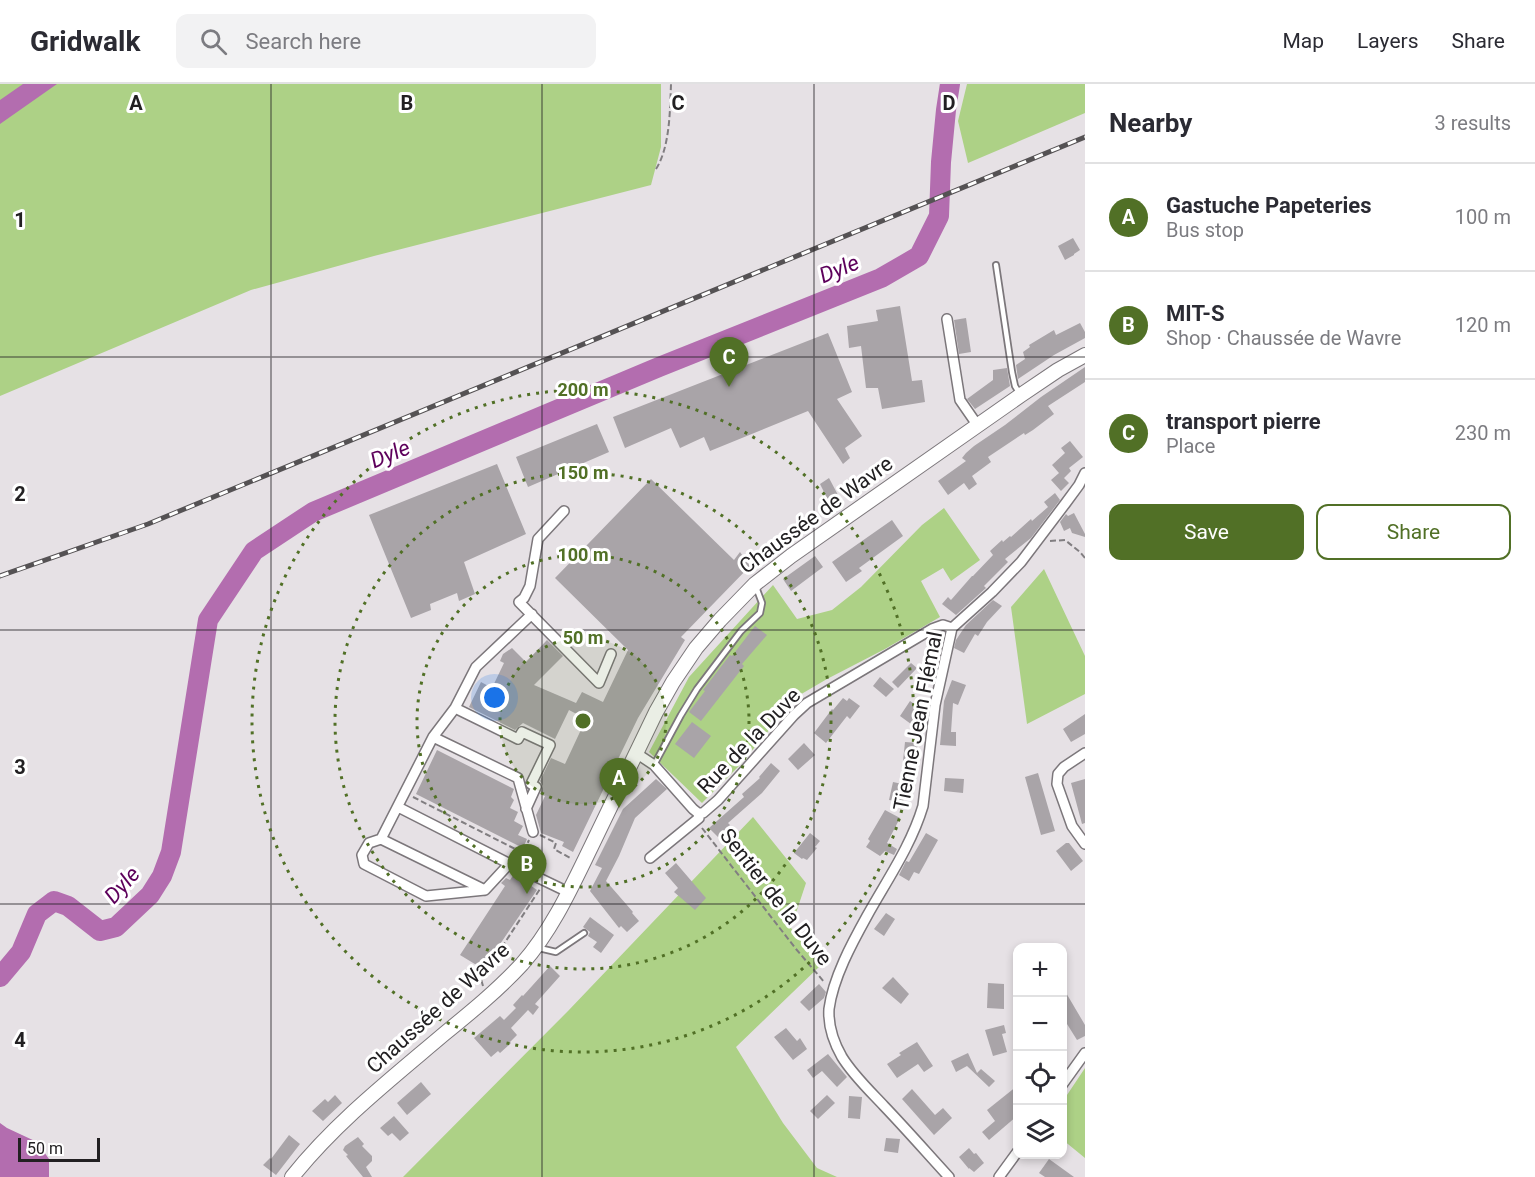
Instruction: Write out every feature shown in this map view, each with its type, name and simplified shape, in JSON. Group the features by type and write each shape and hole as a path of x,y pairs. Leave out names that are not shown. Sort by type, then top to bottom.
{"main road":[{"name":"Chaussée de Wavre","path":"292,1177 309,1156 353,1112 485,1000 522,964 536,946 560,909 656,712 696,648 720,620 755,584 800,549 1021,395 1085,355"}],"street":[{"path":"946,319 960,400 978,426"},
{"name":"Tienne Jean Flémal","path":"949,1177 842,1058 830,1028 829,1010 833,992 852,944 905,850 923,806 935,705 952,628 1021,562 1079,485 1085,473"},
{"path":"564,511 538,538 530,586 524,598 519,602 598,683 611,654"},
{"path":"512,866 485,890 426,896 364,864 362,855 369,843 381,839 434,737 455,708 476,668 532,614"},
{"name":"Rue de la Duve","path":"650,858 718,800 807,703 932,629 943,625 952,628"},
{"path":"455,708 518,739 522,732 550,745 531,784 536,787 526,809"},
{"path":"434,737 518,778 533,832"},
{"name":"Rue de la Duve","path":"636,753 654,765 699,815"},
{"path":"1085,753 1064,767 1058,774 1057,784 1072,826 1085,844"},
{"path":"398,807 568,892"},
{"path":"381,839 485,890"},
{"path":"1067,1078 1085,1053"},
{"path":"999,1177 1013,1157"}],"lane":[{"path":"996,264 1012,372 1015,386 1021,395"},
{"path":"654,765 697,689 741,631 760,613 762,603 755,584"},
{"path":"536,946 556,952 584,933"}],"path":[{"path":"656,169 664,152 667,136 671,84"},
{"path":"1037,541 1065,540 1085,558"},
{"path":"405,793 523,853"},
{"name":"Sentier de la Duve","path":"699,815 701,826 796,949 833,992"},
{"path":"512,866 523,853 533,832 556,843 554,849 583,864"},
{"path":"485,1000 481,979 545,882"}],"green space":[{"path":"0,84 661,84 661,147 651,185 251,290 0,396"},
{"path":"967,84 1085,84 1085,113 968,163 958,121"},
{"path":"944,508 980,560 951,581 943,568 921,581 940,617 798,696 738,767 702,803 649,752 689,677 773,585 797,619 832,610 861,587 922,525"},
{"path":"1044,569 1085,656 1085,694 1027,724 1011,607"},
{"path":"753,817 806,883 791,928 820,966 736,1047 783,1123 817,1168 837,1177 403,1177 568,1011"},
{"path":"1085,1068 1085,1158 1067,1143 1067,1095"}],"shaded area":[{"path":"23,84 57,84 0,124 0,100"},
{"path":"0,1123 37,1142 49,1159 49,1177 0,1177"}],"building":[{"path":"1073,238 1080,250 1065,260 1058,246"},
{"path":"900,306 912,381 922,380 925,402 882,409 878,388 866,388 861,346 849,348 847,326 878,321 876,310"},
{"path":"966,318 971,352 959,354 954,320"},
{"path":"1080,323 1085,332 1085,338 1018,379 1016,365 1025,359 1023,352 1030,347 1029,345 1054,330 1056,335"},
{"path":"828,333 852,392 837,399 862,436 845,448 850,458 843,464 808,411 710,451 704,437 680,448 671,428 625,448 613,417"},
{"path":"1085,367 1085,382 1048,406 1054,414 1033,430 1025,435 1024,433 988,457 991,462 972,476 977,484 969,490 964,483 948,495 938,481 966,461 962,458 966,453"},
{"path":"1007,368 1010,386 975,409 967,399 993,380 993,370"},
{"path":"597,424 609,452 528,487 516,457"},
{"path":"1070,441 1083,457 1069,468 1071,471 1064,478 1069,483 1061,491 1051,480 1059,473 1052,465 1065,453 1061,448"},
{"path":"497,464 526,534 464,562 475,594 459,601 457,593 430,604 431,610 411,618 369,515"},
{"path":"829,478 838,495 828,500 820,484"},
{"path":"651,479 734,560 740,552 750,566 681,637 685,640 638,718 573,852 562,846 564,842 541,833 536,815 545,796 540,794 543,786 540,781 551,758 565,764 586,719 569,710 555,739 523,723 515,730 469,707 481,682 492,688 504,663 500,661 503,654 512,648 526,662 547,640 563,656 534,685 576,703 582,692 603,702 628,650 555,578"},
{"path":"1055,493 1060,500 1031,538 1005,559 1008,562 984,586 986,588 956,615 942,604 948,597 951,600 993,555 990,551 1002,540 1003,542 1011,537 1048,507 1044,502"},
{"path":"1074,513 1085,537 1072,533 1070,528 1064,531 1060,522 1066,514 1068,516"},
{"path":"892,520 903,536 859,568 862,571 846,582 832,562"},
{"path":"815,556 823,567 791,591 783,579"},
{"path":"993,600 1002,606 978,636 975,634 964,653 954,648 956,640 966,625"},
{"path":"755,626 767,635 742,664 744,666 701,721 689,712 705,691 703,690"},
{"path":"911,663 917,668 898,688 892,682"},
{"path":"880,677 894,689 886,697 873,686"},
{"path":"952,680 966,685 958,705 953,703 951,732 956,732 956,746 940,745 944,701"},
{"path":"843,698 847,701 849,698 860,706 850,719 847,716 826,743 814,733"},
{"path":"910,701 925,711 915,727 900,716"},
{"path":"1085,714 1085,734 1071,742 1063,729"},
{"path":"692,722 711,736 694,758 675,744"},
{"path":"905,742 918,743 916,762 903,761"},
{"path":"804,743 815,755 798,770 788,759"},
{"path":"437,750 514,789 511,797 514,800 510,808 518,812 514,821 523,826 518,835 527,839 523,848 416,794"},
{"path":"771,763 780,771 762,793 728,823 730,825 718,837 709,828 744,797 742,794 760,778"},
{"path":"1038,773 1055,831 1041,835 1025,777"},
{"path":"945,778 964,779 963,793 944,791"},
{"path":"656,779 667,789 635,818 606,881 639,921 627,932 621,926 619,928 590,891 602,868 595,865 623,809"},
{"path":"1085,779 1085,823 1082,824 1071,783"},
{"path":"893,782 907,785 903,802 889,800"},
{"path":"885,810 900,818 887,843 897,849 894,855 885,851 880,856 866,847 870,841 868,839"},
{"path":"810,833 820,841 807,860 802,859 794,853"},
{"path":"926,833 938,840 919,874 914,872 909,881 899,875"},
{"path":"1069,843 1083,861 1071,871 1056,851"},
{"path":"676,863 706,898 695,910 674,892 678,888 665,873"},
{"path":"514,874 537,890 483,969 460,955 505,886 501,883 506,878 510,880"},
{"path":"886,913 895,919 884,936 874,929"},
{"path":"590,917 614,935 601,953 593,947 597,942 588,936 590,932 583,927"},
{"path":"550,966 560,976 535,1004 539,1007 533,1015 528,1010 511,1028 517,1035 511,1043 500,1053 498,1051 491,1057 474,1038 500,1016 504,1020 516,1008 513,1005"},
{"path":"893,977 909,994 901,1004 882,988"},
{"path":"988,983 1004,984 1004,1009 987,1008"},
{"path":"819,984 826,992 824,998 809,1011 800,1002"},
{"path":"1067,994 1085,1025 1085,1036 1077,1040 1067,1024"},
{"path":"1004,1025 1006,1033 1002,1034 1007,1052 993,1056 985,1030"},
{"path":"786,1028 797,1041 800,1038 807,1049 793,1060 774,1037"},
{"path":"917,1042 933,1066 924,1072 918,1064 897,1078 887,1064"},
{"path":"968,1053 977,1073 981,1069 995,1081 989,1087 967,1066 956,1072 951,1061"},
{"path":"828,1054 847,1077 837,1087 822,1071 813,1078 807,1070"},
{"path":"421,1082 431,1094 407,1115 397,1103"},
{"path":"912,1089 935,1115 943,1108 952,1118 934,1135 902,1099"},
{"path":"1013,1089 1013,1119 989,1140 982,1132 995,1121 987,1110"},
{"path":"335,1095 342,1103 323,1121 312,1111 325,1099 328,1102"},
{"path":"827,1095 835,1103 818,1119 810,1111"},
{"path":"849,1096 862,1097 860,1119 848,1118"},
{"path":"394,1116 409,1133 400,1141 392,1133 388,1136 380,1128"},
{"path":"289,1135 300,1144 276,1175 263,1165 271,1159"},
{"path":"358,1137 364,1144 362,1146 372,1156 372,1161 366,1167 372,1177 363,1177 343,1150"},
{"path":"886,1138 900,1139 898,1153 884,1151"},
{"path":"969,1148 984,1163 974,1172 959,1157"},
{"path":"1049,1159 1074,1177 1045,1177 1039,1173"}],"waterway":[{"name":"Dyle","path":"0,977 21,952 37,914 54,901 68,906 100,931 116,927 150,895 162,876 171,852 208,620 254,551 313,512 659,367 881,278 919,256 939,216 941,162 950,84"},
{"name":"Dyle","path":"0,981 1,977"}],"railway":[{"path":"0,576 148,524 1085,137"}],"place":[{"name":"transport pierre","path":"729,387"},
{"name":"Gastuche Papeteries","path":"619,808"},
{"name":"MIT-S","path":"527,894"}]}
